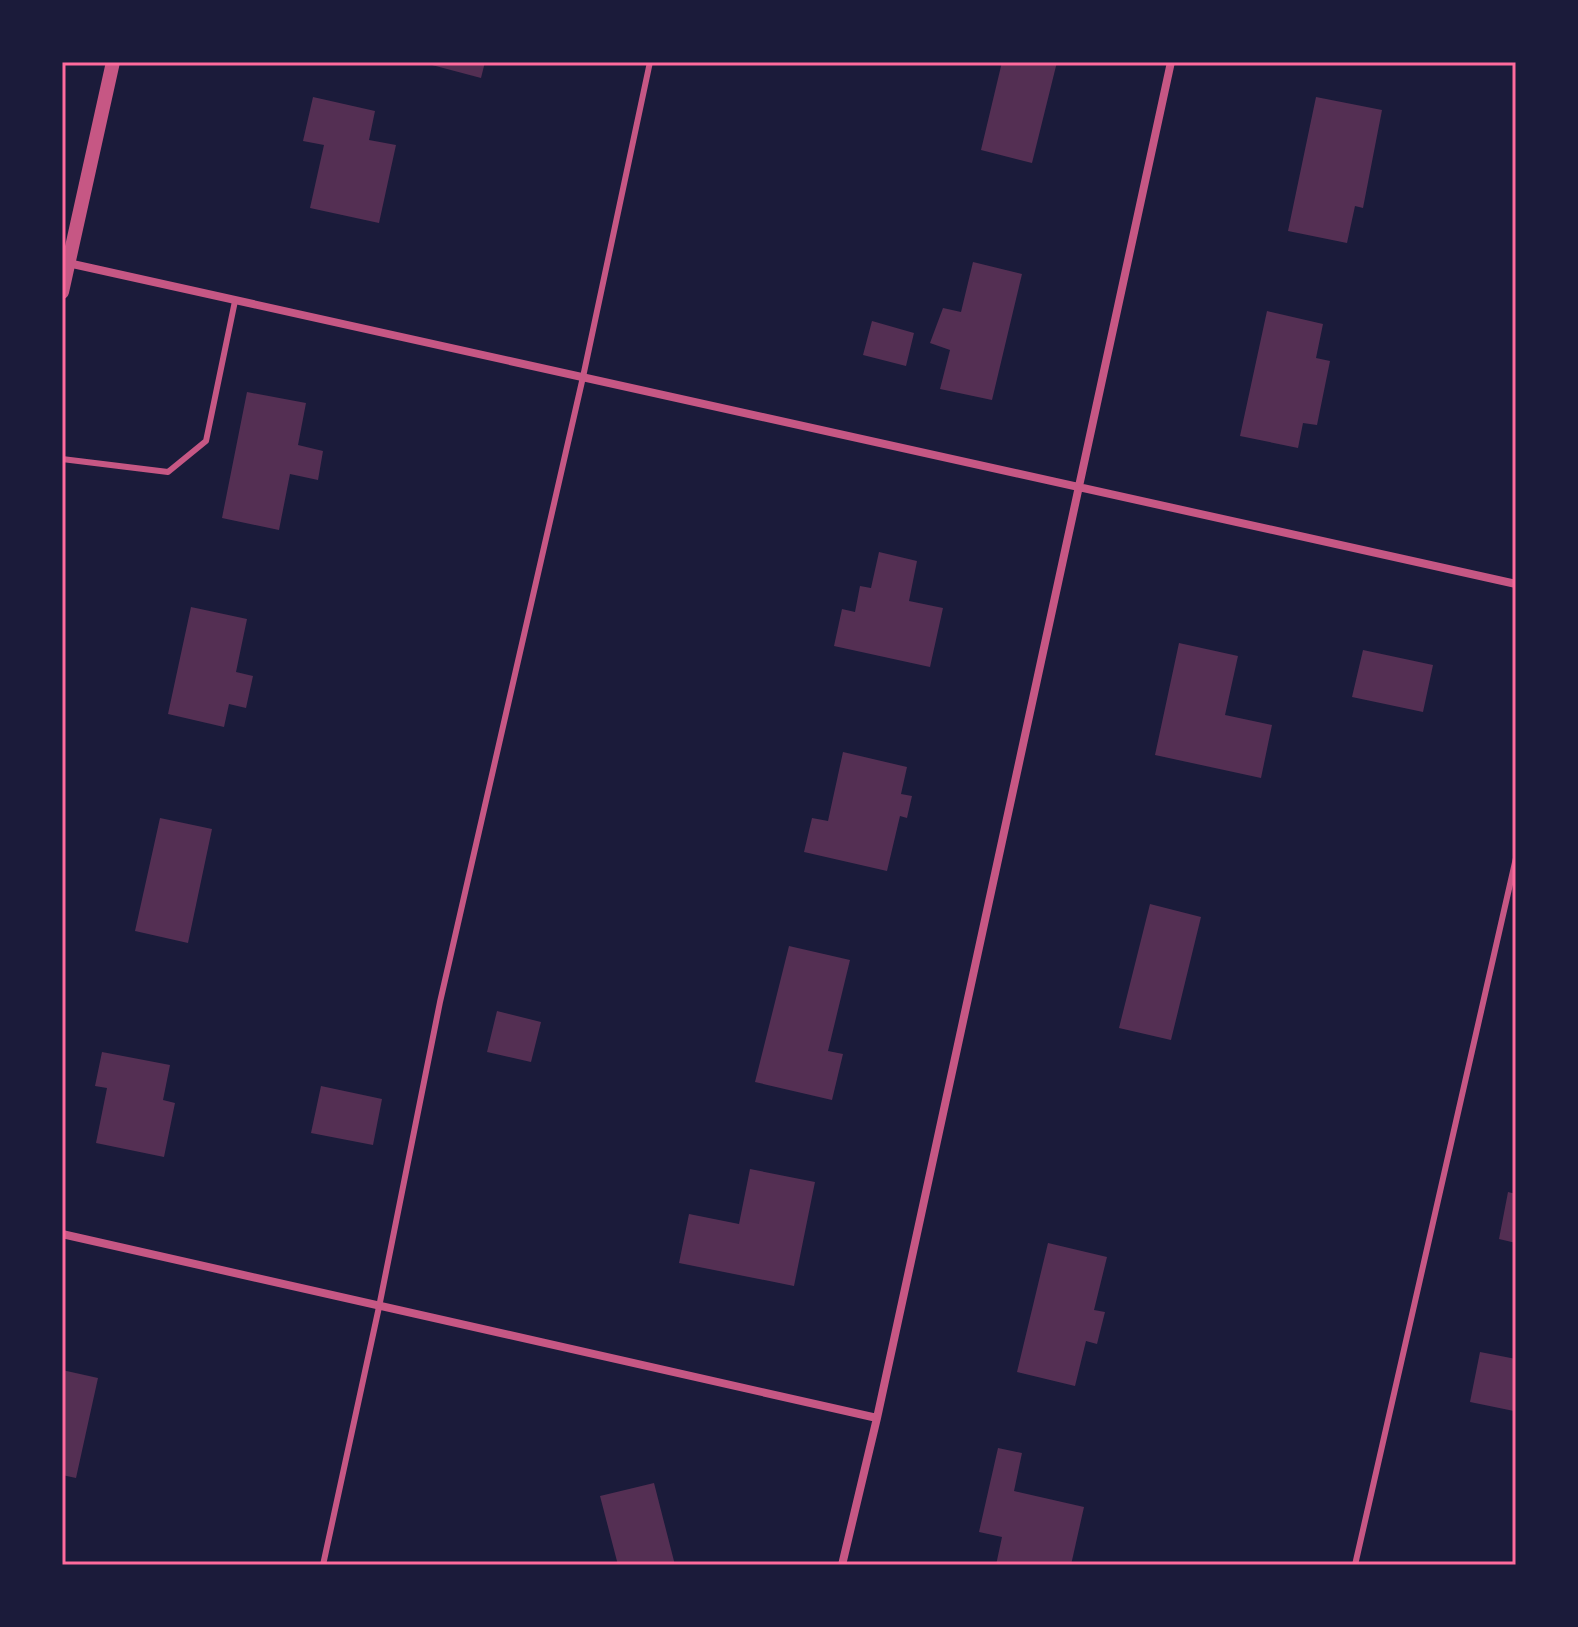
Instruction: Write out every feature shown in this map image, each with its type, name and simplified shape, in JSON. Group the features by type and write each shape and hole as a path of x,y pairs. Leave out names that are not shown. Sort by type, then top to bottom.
{"street":[{"path":"62,292 65,262 113,62"},
{"path":"842,1565 877,1418 1171,62"},
{"path":"65,262 1516,584"},
{"path":"62,1234 877,1418"}],"lane":[{"path":"323,1565 440,1002 583,377 650,62"},
{"path":"62,459 168,472 206,441 235,301"},
{"path":"1355,1565 1516,858"}],"building":[{"path":"433,62 485,62 481,78 432,65"},
{"path":"1002,62 1057,62 1032,163 981,150"},
{"path":"313,97 375,111 369,140 396,145 379,223 310,208 324,145 303,141"},
{"path":"1316,97 1382,110 1363,208 1355,206 1347,243 1288,231"},
{"path":"973,262 1022,274 992,400 940,389 950,350 930,343 943,308 961,312"},
{"path":"1267,311 1323,324 1316,358 1330,361 1317,425 1303,423 1298,448 1240,436"},
{"path":"872,321 914,333 906,366 863,355"},
{"path":"247,392 306,403 298,445 323,451 318,480 290,474 279,530 222,518"},
{"path":"879,552 917,561 909,601 943,608 930,667 834,646 842,609 855,612 860,586 871,588"},
{"path":"191,607 247,619 236,672 253,676 246,708 229,704 224,727 168,714"},
{"path":"1179,643 1238,656 1225,715 1272,725 1261,778 1155,755"},
{"path":"1363,650 1433,665 1423,712 1352,697"},
{"path":"843,752 907,767 901,794 912,796 907,818 900,816 887,871 804,852 812,818 828,821"},
{"path":"160,818 212,829 188,943 135,931"},
{"path":"1150,904 1201,917 1171,1040 1119,1028"},
{"path":"789,946 850,960 828,1051 843,1054 832,1100 755,1082"},
{"path":"497,1011 541,1022 531,1062 487,1052"},
{"path":"102,1052 170,1065 163,1100 175,1103 164,1157 96,1143 107,1088 95,1086"},
{"path":"321,1086 382,1099 373,1145 311,1133"},
{"path":"750,1169 815,1182 794,1286 679,1263 689,1214 739,1224"},
{"path":"1508,1192 1516,1194 1516,1243 1499,1239"},
{"path":"1048,1243 1107,1257 1094,1310 1105,1312 1097,1344 1086,1341 1075,1386 1017,1372"},
{"path":"1480,1352 1516,1359 1514,1411 1470,1402"},
{"path":"62,1370 98,1378 76,1478 62,1475"},
{"path":"998,1448 1022,1453 1014,1491 1084,1507 1071,1565 996,1565 1002,1537 979,1532"},
{"path":"654,1483 675,1565 618,1565 600,1496"}]}
